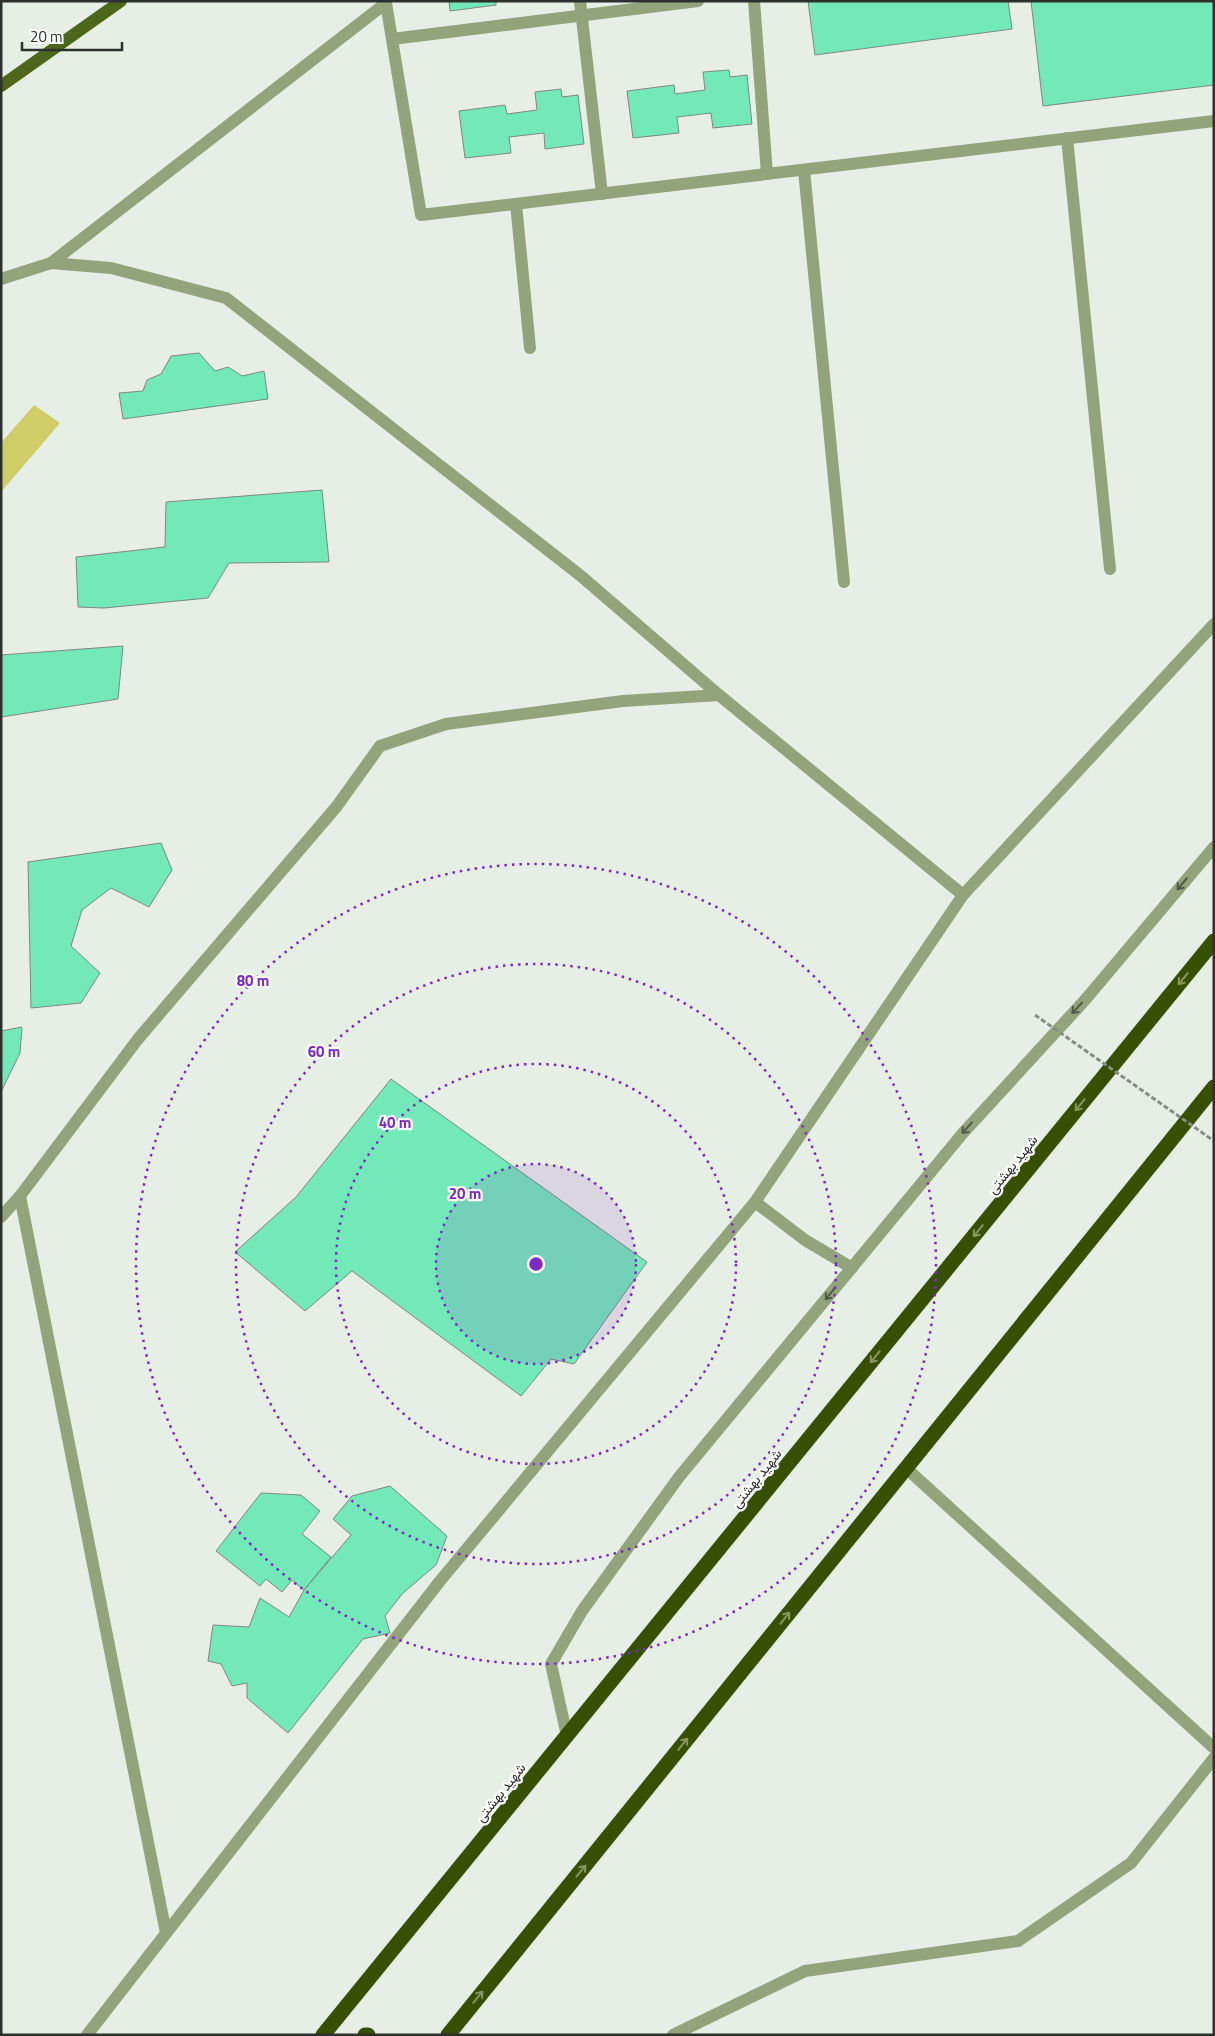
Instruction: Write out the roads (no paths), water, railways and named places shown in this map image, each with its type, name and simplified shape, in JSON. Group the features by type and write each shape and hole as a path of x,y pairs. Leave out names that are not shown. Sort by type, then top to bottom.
{"highway":[{"name":"شهید بهشتی","path":"323,2035 1214,941"},
{"path":"448,2035 1214,1087"}],"main road":[{"path":"1,86 120,1"}],"lane":[{"path":"580,1 602,194"},
{"path":"392,39 698,1"},
{"path":"754,1 767,174"},
{"path":"1,279 51,263 386,4 421,215 1214,121"},
{"path":"1067,138 1110,570"},
{"path":"804,170 844,582"},
{"path":"516,204 530,348"},
{"path":"51,263 111,268 226,298 581,576 719,695 963,895"},
{"path":"87,2035 440,1581 754,1202 963,895 1214,624"},
{"path":"1,1217 20,1196 138,1039 338,806 380,746 446,724 624,701 719,695"},
{"path":"566,1736 551,1664 582,1612 680,1477 963,1133 1085,1000 1214,847"},
{"path":"20,1196 166,1933"},
{"path":"754,1202 805,1240 852,1268"},
{"path":"906,1468 1214,1748"},
{"path":"673,2035 805,1971 1018,1941 1131,1863 1214,1758"}]}
